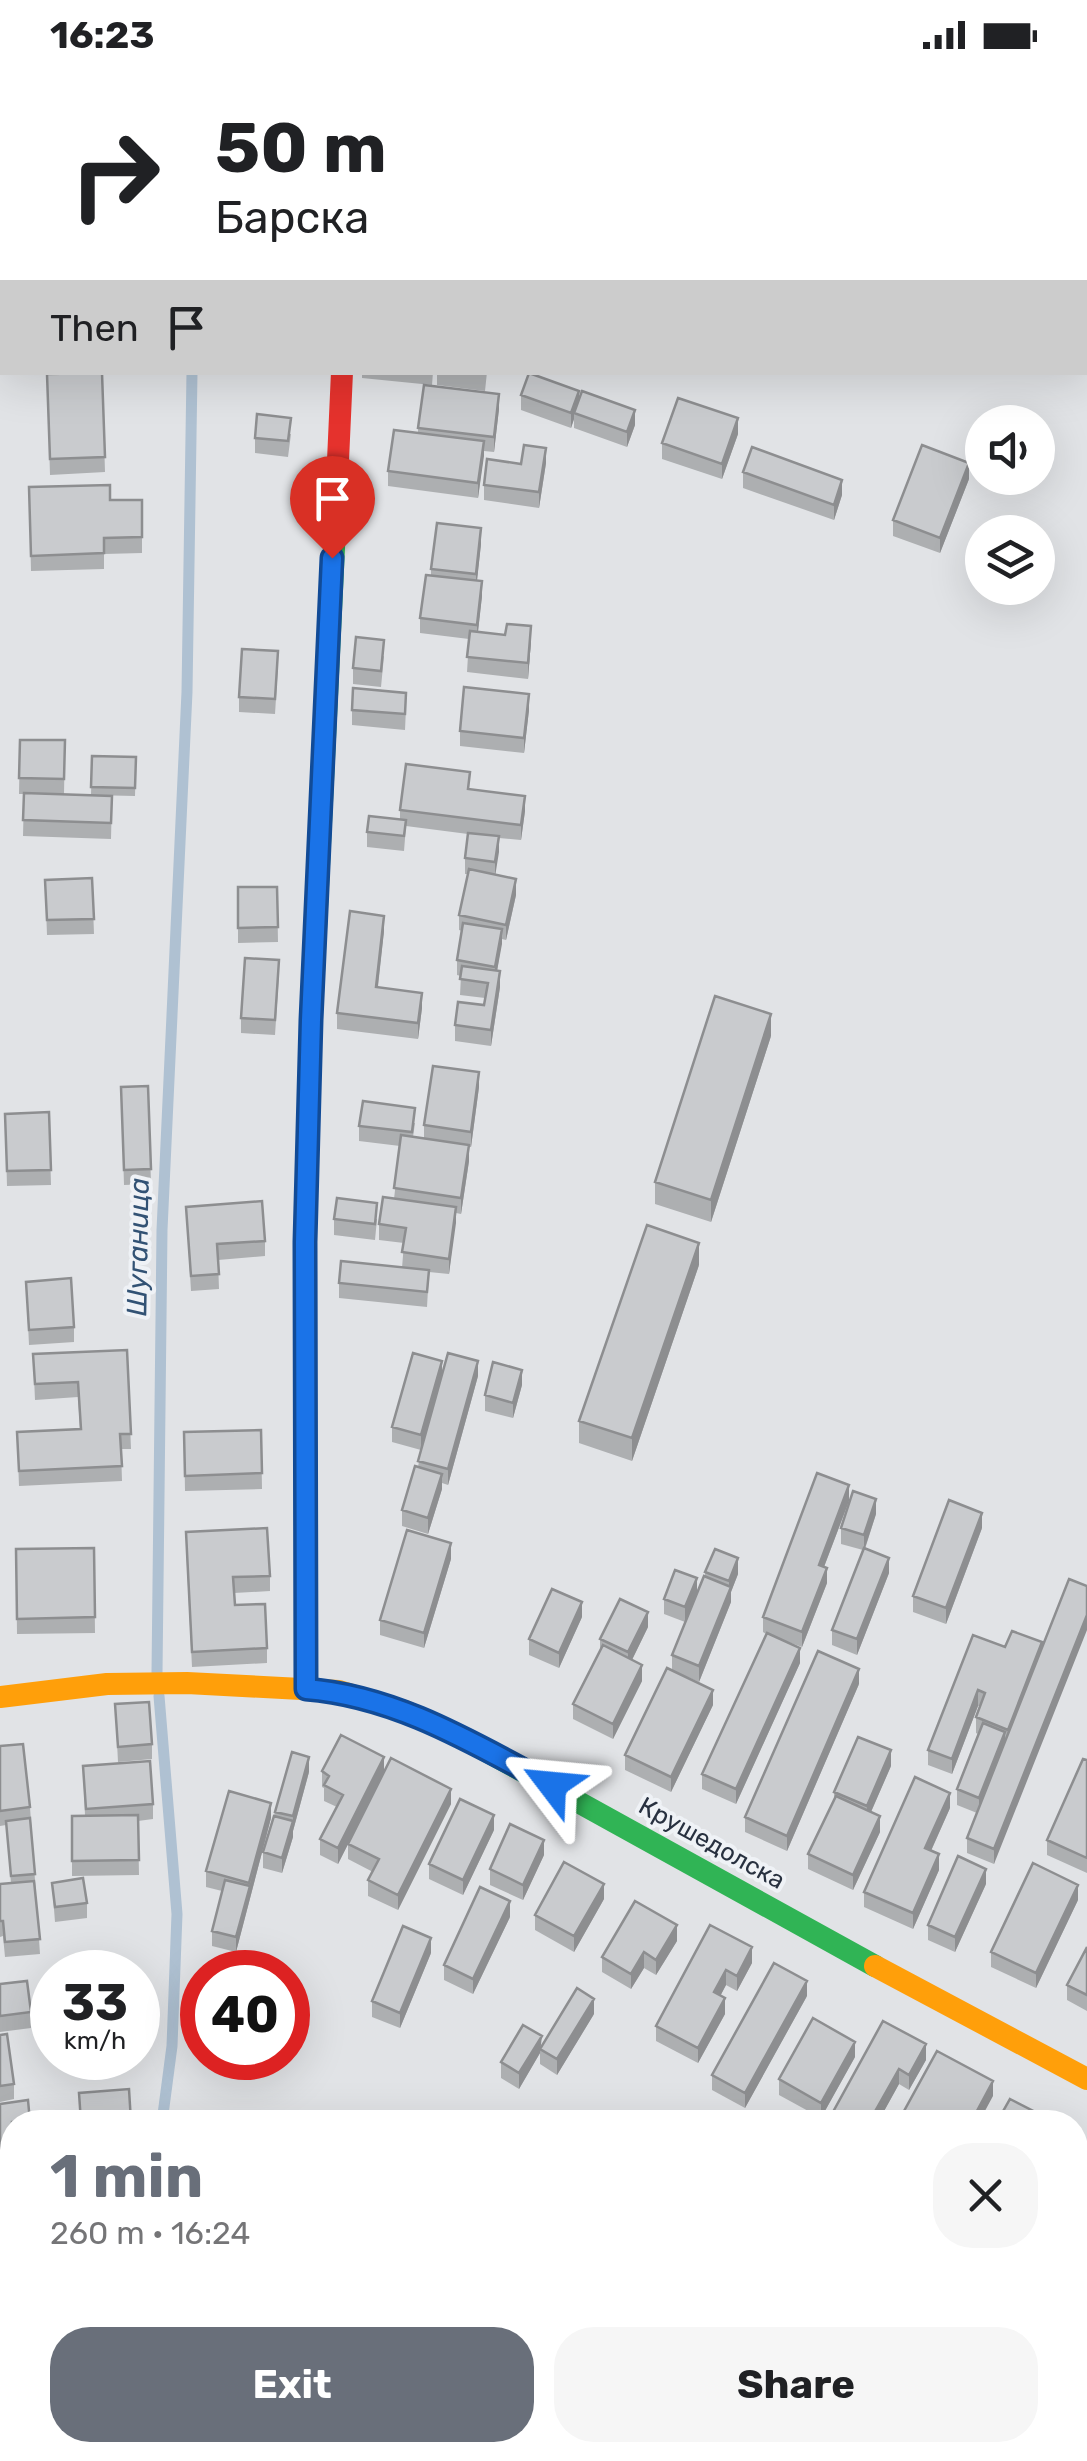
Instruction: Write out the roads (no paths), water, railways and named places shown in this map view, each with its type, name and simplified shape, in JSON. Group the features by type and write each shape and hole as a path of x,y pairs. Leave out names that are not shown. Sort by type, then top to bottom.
{"street":[{"path":"306,1689 305,1242 311,1020 342,375"},
{"name":"Крушедолска","path":"0,1697 107,1684 187,1683 340,1692 380,1702 461,1736 951,2008 1087,2079"}],"waterway":[{"name":"Шуганица","path":"157,1673 162,1230 187,692 192,375"},
{"name":"Шуганица","path":"159,1696 177,1914 172,2046 164,2110"}]}
